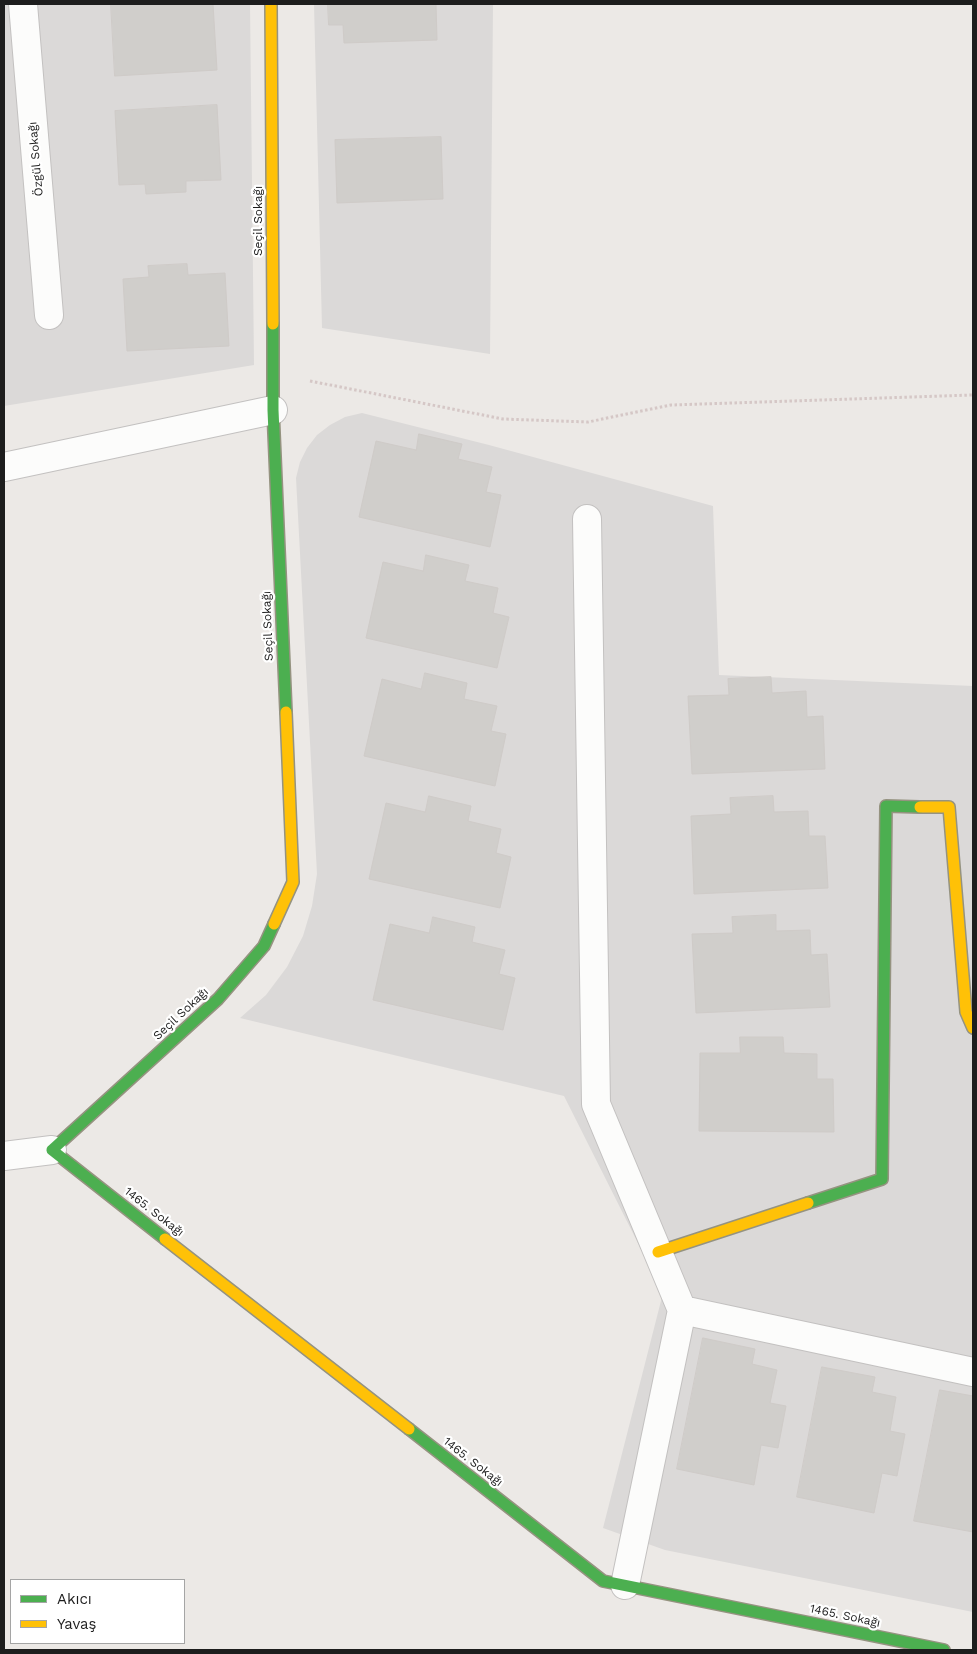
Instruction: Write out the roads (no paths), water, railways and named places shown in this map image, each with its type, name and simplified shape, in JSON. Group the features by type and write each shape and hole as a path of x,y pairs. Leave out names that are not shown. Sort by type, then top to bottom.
{"street":[{"name":"Özgül Sokağı","path":"23,4 49,315"},
{"name":"Seçil Sokağı","path":"52,1150 218,999 264,946 293,882 273,410 271,4"},
{"path":"4,466 273,410"},
{"path":"587,519 596,1104 682,1310 625,1585"},
{"path":"658,1252 882,1178 886,806 949,807 966,1012 973,1028"},
{"path":"4,1156 52,1150"},
{"name":"1465. Sokağı","path":"52,1150 603,1581 944,1650"},
{"path":"682,1310 973,1372"}]}
